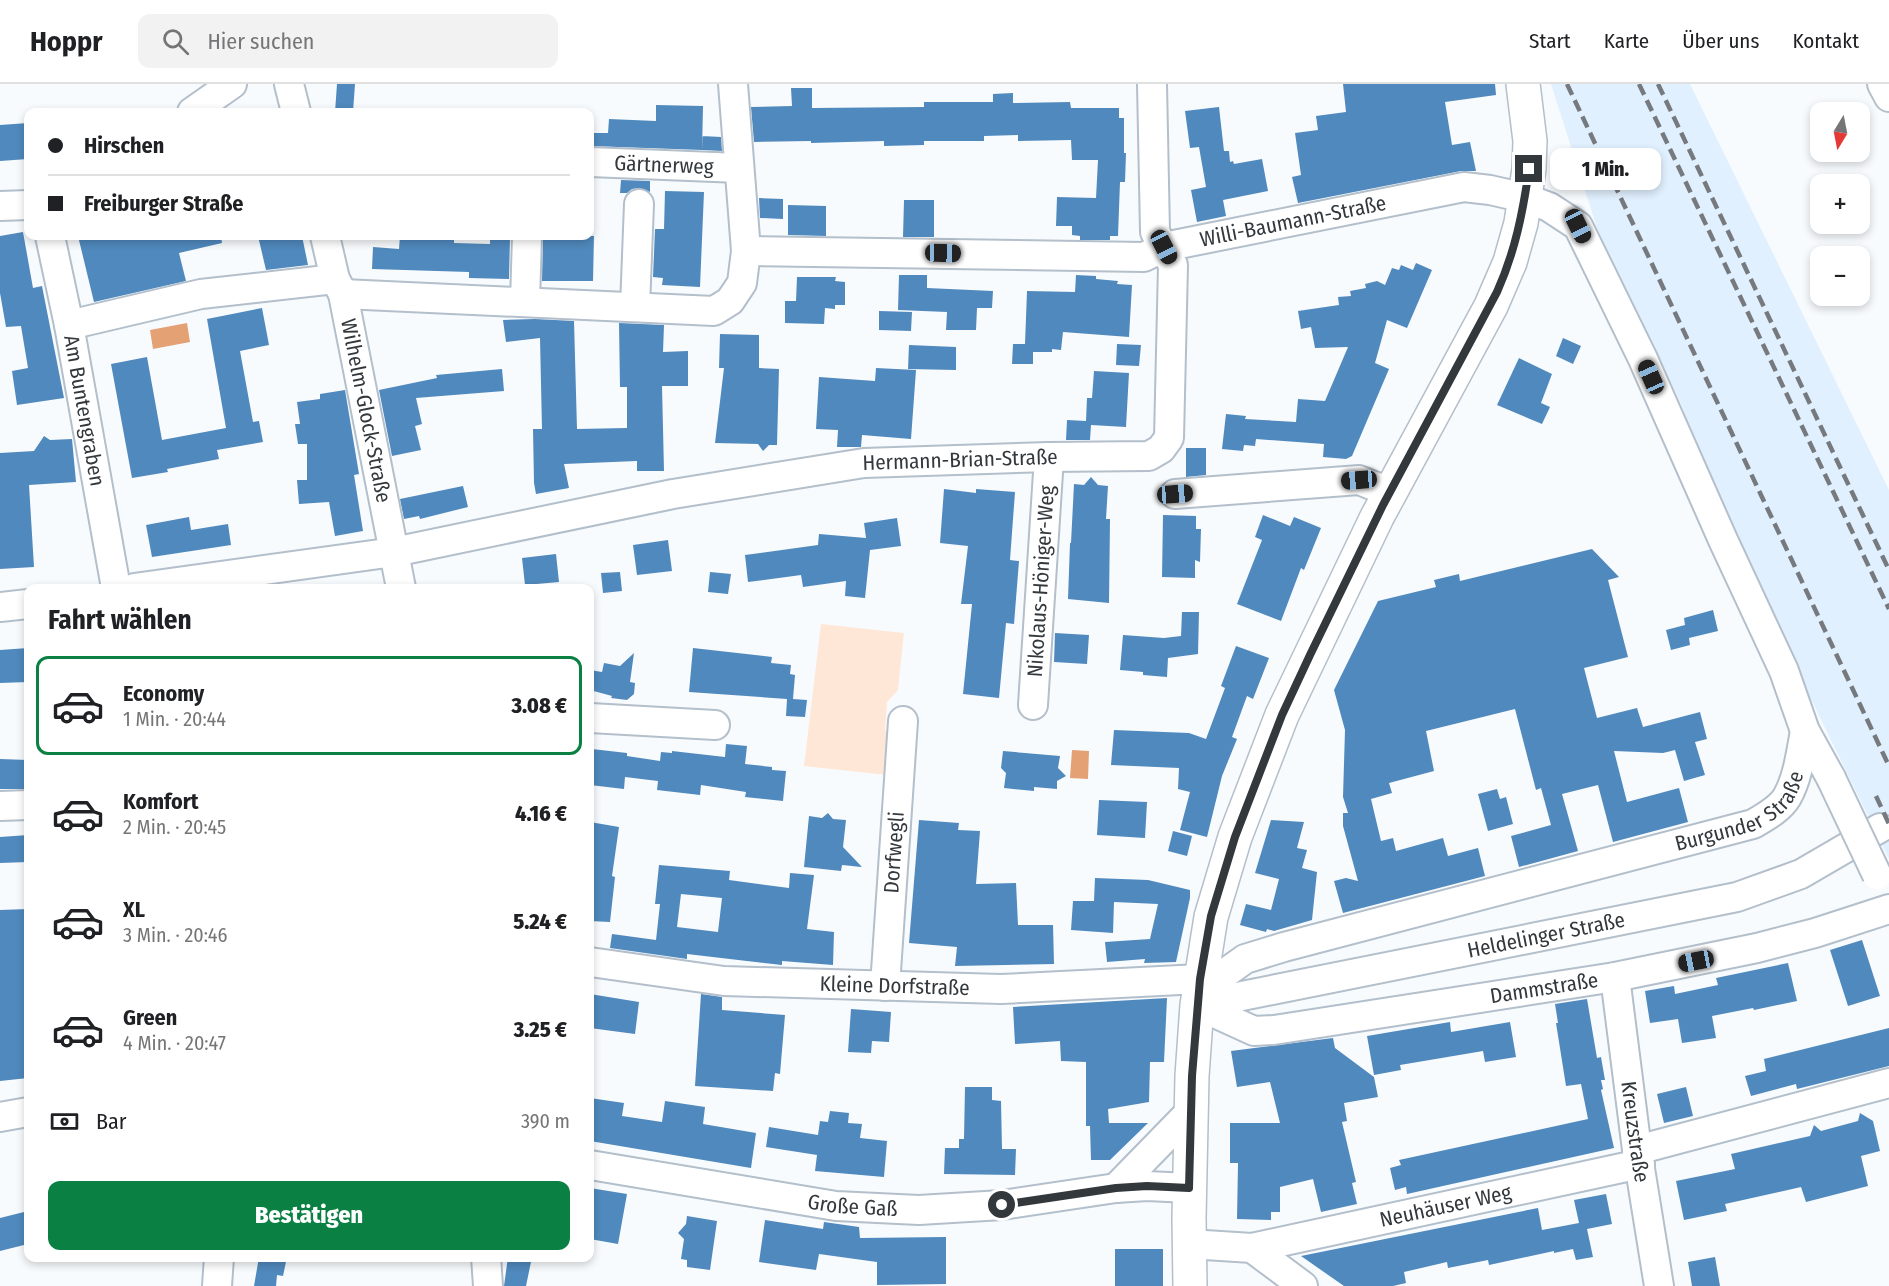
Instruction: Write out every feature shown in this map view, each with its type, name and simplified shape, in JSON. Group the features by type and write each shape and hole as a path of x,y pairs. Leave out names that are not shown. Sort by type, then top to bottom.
{"main road":[{"path":"1190,1286 1191,1111 1198,992 1211,916 1235,837 1267,752 1302,672 1389,492 1491,306 1510,262 1525,198 1529,169 1530,141 1524,84"}],"street":[{"path":"198,108 232,84"},
{"path":"289,84 295,108"},
{"name":"Gärtnerweg","path":"733,84 746,251"},
{"name":"Hermann-Brian-Straße","path":"163,584 394,552 673,494 864,463 1149,456 1161,449 1169,438 1173,265 1155,232 1152,84"},
{"path":"1882,84 1889,97"},
{"name":"Gärtnerweg","path":"594,162 738,168"},
{"name":"Willi-Baumann-Straße","path":"746,251 1144,257 1164,247 1464,187 1525,198"},
{"name":"Burgunder Straße","path":"1198,992 1245,959 1753,824 1775,810 1787,797 1797,772 1806,731 1784,671 1643,359 1578,226 1550,207 1525,198"},
{"path":"635,307 639,204"},
{"path":"0,206 24,205"},
{"name":"Am Buntengraben","path":"51,240 69,326 115,584"},
{"name":"Wilhelm-Glock-Straße","path":"326,240 339,286 400,584"},
{"path":"525,302 527,240"},
{"path":"69,326 201,294 339,286 525,302 714,311 730,301 742,284 746,251"},
{"name":"Nikolaus-Höniger-Weg","path":"1032,705 1049,457"},
{"path":"1175,494 1359,480 1389,492"},
{"path":"0,607 24,604"},
{"path":"594,718 714,725"},
{"name":"Dorfwegli","path":"885,986 903,721"},
{"path":"1806,731 1877,875 1889,907"},
{"path":"0,806 24,805"},
{"name":"Heldelinger Straße","path":"1198,992 1737,897 1801,874 1880,828"},
{"name":"Dammstraße","path":"1198,992 1254,1031 1274,1030 1615,977 1757,948 1815,933 1889,907"},
{"name":"Kleine Dorfstraße","path":"594,963 724,981 1001,989 1129,984 1198,992"},
{"name":"Kreuzstraße","path":"1615,977 1659,1286"},
{"name":"Neuhäuser Weg","path":"1189,1244 1252,1248 1639,1157 1889,1083"},
{"path":"1116,1188 1191,1111"},
{"path":"0,1117 24,1113"},
{"name":"Große Gaß","path":"594,1166 836,1206 919,1210 1002,1205 1116,1188 1147,1186 1189,1188"},
{"path":"1252,1248 1303,1286"},
{"path":"218,1286 219,1262"},
{"path":"486,1262 488,1286"}],"shaded area":[{"path":"1551,84 1690,84 1889,490 1889,859 1703,478 1683,408 1597,228"},
{"path":"187,323 190,342 153,349 150,330"},
{"path":"821,624 904,633 898,690 887,702 885,730 898,748 896,776 804,766"},
{"path":"1072,750 1089,751 1088,779 1070,778"}],"building":[{"path":"337,84 355,84 353,108 335,108"},
{"path":"1343,84 1495,84 1496,95 1445,102 1452,145 1470,142 1476,171 1461,171 1298,203 1292,177 1301,175 1295,133 1318,130 1316,116 1346,112"},
{"path":"791,88 812,88 812,108 924,107 924,102 993,102 993,94 1013,93 1013,103 1070,102 1071,108 1119,108 1119,118 1124,118 1124,153 1126,153 1125,182 1120,182 1118,236 1110,236 1110,240 1080,240 1080,236 1072,235 1072,226 1056,226 1057,197 1096,198 1098,160 1072,160 1071,140 1018,141 1018,135 984,136 984,141 924,141 924,145 884,146 884,141 754,142 751,107 792,106"},
{"path":"656,105 703,106 702,150 594,146 594,133 608,133 609,119 656,121"},
{"path":"1219,107 1224,151 1229,151 1230,162 1233,161 1234,164 1262,159 1268,191 1223,200 1226,216 1197,222 1191,190 1206,187 1199,147 1190,148 1185,111"},
{"path":"24,123 24,159 0,161 0,125"},
{"path":"702,136 721,137 722,151 702,150"},
{"path":"621,180 650,181 650,192 639,188 620,193"},
{"path":"665,191 704,192 700,287 662,285 663,278 653,277 655,229 664,229"},
{"path":"759,198 783,199 783,219 760,218"},
{"path":"904,200 934,200 934,237 903,237"},
{"path":"788,205 826,206 826,236 788,235"},
{"path":"23,232 33,288 42,286 64,398 17,405 12,371 28,368 21,326 6,327 0,293 0,236"},
{"path":"79,240 222,240 222,243 179,253 186,281 94,302"},
{"path":"259,240 303,240 308,265 266,270"},
{"path":"400,240 454,240 454,243 490,244 490,240 510,240 509,279 469,278 469,272 372,269 373,247 399,249"},
{"path":"543,240 594,240 593,281 542,281"},
{"path":"1416,263 1432,270 1407,328 1387,320 1375,363 1389,369 1352,456 1346,459 1323,457 1324,444 1256,439 1255,446 1244,445 1243,451 1222,449 1226,414 1246,416 1245,419 1296,422 1298,399 1325,401 1348,347 1315,348 1311,327 1301,329 1298,311 1339,305 1338,297 1351,296 1350,291 1366,288 1365,284 1377,281 1385,285 1392,268 1399,270 1401,265 1413,270"},
{"path":"899,275 927,275 927,288 993,291 992,308 977,308 976,330 946,330 947,312 898,310"},
{"path":"1076,275 1096,276 1096,279 1132,285 1129,337 1063,332 1061,350 1033,352 1033,364 1012,364 1013,344 1025,344 1027,291 1075,292"},
{"path":"797,277 836,277 835,281 845,282 845,305 835,305 835,309 825,308 824,324 785,323 785,301 796,301"},
{"path":"262,308 269,345 240,351 253,422 259,421 263,442 217,450 219,459 167,469 168,472 132,478 111,364 147,357 162,440 226,428 207,319"},
{"path":"879,311 912,312 911,331 879,330"},
{"path":"503,320 574,321 577,429 627,428 627,387 620,387 619,323 664,325 663,352 688,351 688,386 662,386 664,471 637,471 637,461 564,464 569,488 536,494 533,429 542,429 540,338 506,342"},
{"path":"720,334 759,335 759,368 779,369 777,445 769,445 763,451 758,444 715,443 724,368 719,368"},
{"path":"1563,338 1581,346 1573,364 1556,356"},
{"path":"1117,344 1141,345 1139,366 1116,365"},
{"path":"909,345 956,347 956,370 908,369"},
{"path":"1519,358 1552,374 1541,403 1550,407 1542,424 1497,405"},
{"path":"876,368 916,370 911,439 862,435 861,447 837,447 838,430 816,429 819,377 875,381"},
{"path":"502,369 504,391 416,398 422,424 415,426 421,450 392,456 379,390 437,378 436,375"},
{"path":"1094,371 1129,373 1126,427 1091,425 1090,440 1066,440 1067,420 1086,421 1087,398 1092,398"},
{"path":"345,390 359,474 354,475 363,531 335,536 329,502 299,504 297,480 307,480 307,444 298,444 295,424 300,424 297,402 320,399 320,394"},
{"path":"44,436 50,440 72,439 76,482 29,485 34,567 0,569 0,453 34,451"},
{"path":"1186,448 1206,448 1206,475 1186,477"},
{"path":"1091,477 1098,485 1108,486 1106,519 1110,519 1109,603 1068,599 1074,484 1084,485"},
{"path":"463,486 468,507 420,519 419,516 404,519 400,499"},
{"path":"944,489 976,493 976,489 1015,492 1010,560 1019,561 1014,624 1006,623 999,698 963,694 972,604 961,604 968,546 940,543"},
{"path":"1163,515 1196,516 1196,529 1201,529 1200,562 1195,560 1195,578 1162,577"},
{"path":"1263,515 1290,526 1294,517 1321,528 1304,570 1301,568 1281,621 1237,604 1262,540 1255,537"},
{"path":"189,517 191,530 228,524 231,545 152,557 146,525"},
{"path":"897,518 901,546 870,550 865,598 845,596 846,581 803,587 801,575 748,582 745,555 818,545 819,534 866,538 864,523"},
{"path":"668,540 672,571 637,575 633,545"},
{"path":"1592,549 1619,577 1608,580 1628,657 1584,668 1597,718 1637,708 1643,727 1700,712 1707,739 1695,742 1705,775 1684,781 1675,750 1663,753 1614,751 1627,802 1679,788 1688,822 1613,842 1598,785 1562,794 1578,851 1519,867 1511,836 1551,825 1541,788 1536,790 1515,709 1426,731 1434,771 1389,783 1392,793 1371,799 1381,841 1393,838 1396,851 1443,838 1448,856 1478,848 1485,876 1343,913 1334,881 1346,878 1358,881 1343,826 1343,813 1348,813 1343,797 1345,730 1334,690 1378,601 1436,587 1434,580 1459,574 1460,581"},
{"path":"556,554 559,582 525,584 522,558"},
{"path":"620,572 622,591 603,593 601,573"},
{"path":"710,572 731,574 728,594 708,592"},
{"path":"1713,610 1718,631 1689,638 1690,645 1671,650 1666,630 1685,625 1684,618"},
{"path":"1182,612 1199,612 1198,654 1168,658 1167,677 1120,670 1123,635 1164,638 1181,636"},
{"path":"1055,633 1089,635 1087,664 1054,662"},
{"path":"1236,646 1269,658 1253,699 1247,696 1232,737 1237,739 1222,776 1207,837 1180,830 1190,792 1178,789 1179,768 1111,765 1114,730 1189,733 1206,739 1225,688 1221,686"},
{"path":"24,648 24,682 0,683 0,650"},
{"path":"693,648 772,657 771,663 791,665 790,674 795,675 793,699 807,700 805,717 786,716 787,699 689,692"},
{"path":"634,653 630,682 635,683 634,694 627,700 611,698 612,696 594,691 594,671 602,672 604,663 620,666"},
{"path":"726,744 747,746 745,764 786,771 783,801 745,797 746,792 701,785 700,795 657,790 658,781 625,777 624,789 594,785 594,749 627,753 627,756 660,761 661,752 672,753 672,751 725,757"},
{"path":"1003,751 1060,756 1058,768 1066,776 1057,781 1057,789 1034,787 1034,791 1004,788 1006,773 1001,768"},
{"path":"0,759 24,760 24,789 0,789"},
{"path":"1497,789 1500,799 1506,797 1513,824 1488,831 1478,794"},
{"path":"1099,800 1147,802 1145,838 1097,835"},
{"path":"828,813 833,819 846,820 843,847 862,867 842,865 841,871 804,867 809,816 822,818"},
{"path":"919,820 959,823 958,830 980,831 976,884 1016,883 1018,925 1053,925 1054,964 955,966 957,947 909,943"},
{"path":"1271,820 1304,822 1297,848 1307,850 1302,868 1317,872 1312,920 1274,931 1267,929 1266,932 1240,925 1246,904 1271,910 1279,879 1255,873"},
{"path":"594,823 619,827 612,876 615,877 610,922 594,921"},
{"path":"1173,831 1192,836 1187,856 1168,851"},
{"path":"24,835 24,862 0,863 0,837"},
{"path":"659,865 730,871 729,880 789,888 790,873 814,875 807,929 834,932 833,965 782,961 782,965 687,954 687,959 610,948 612,934 656,940 660,904 655,904","holes":["681,894 722,898 718,932 677,927"]},
{"path":"1095,878 1148,880 1190,890 1176,962 1144,963 1145,959 1107,962 1105,942 1150,939 1158,904 1114,902 1113,933 1071,930 1073,901 1094,901"},
{"path":"24,909 24,1078 0,1081 0,910"},
{"path":"1862,940 1880,996 1848,1006 1830,950"},
{"path":"1788,963 1797,1001 1712,1016 1716,1038 1682,1043 1678,1019 1650,1023 1645,991 1674,986 1675,994 1718,985 1716,978"},
{"path":"701,994 722,997 722,1010 785,1015 780,1074 775,1073 773,1091 695,1086"},
{"path":"594,995 639,1002 635,1034 594,1029"},
{"path":"1167,998 1164,1062 1150,1062 1149,1102 1108,1109 1109,1123 1148,1123 1110,1160 1091,1160 1090,1126 1086,1126 1086,1062 1061,1061 1060,1041 1015,1044 1013,1007"},
{"path":"1587,999 1597,1058 1601,1057 1605,1080 1601,1080 1603,1089 1601,1090 1614,1148 1407,1194 1406,1187 1395,1190 1390,1168 1401,1165 1399,1160 1588,1119 1581,1084 1566,1086 1555,1004"},
{"path":"851,1009 891,1012 889,1042 872,1041 871,1053 848,1052"},
{"path":"1450,1022 1451,1032 1510,1022 1516,1057 1485,1062 1483,1051 1400,1065 1401,1070 1374,1075 1367,1036"},
{"path":"1889,1028 1889,1066 1797,1089 1796,1084 1751,1096 1745,1076 1766,1071 1764,1059"},
{"path":"1333,1038 1335,1048 1374,1077 1378,1097 1344,1103 1347,1121 1342,1122 1356,1182 1352,1183 1357,1204 1321,1212 1313,1179 1280,1187 1280,1212 1271,1212 1271,1220 1237,1219 1238,1163 1230,1163 1230,1123 1280,1123 1270,1082 1237,1087 1231,1051"},
{"path":"965,1087 992,1087 992,1100 1001,1101 1002,1149 1016,1149 1015,1175 944,1174 945,1148 959,1148 959,1139 964,1139"},
{"path":"1686,1087 1693,1116 1664,1123 1657,1094"},
{"path":"594,1099 624,1103 622,1116 662,1122 665,1101 705,1107 703,1124 756,1133 751,1168 594,1142"},
{"path":"830,1111 849,1113 848,1123 862,1124 860,1138 887,1141 884,1177 815,1171 817,1155 766,1147 769,1127 818,1135 820,1121 828,1122"},
{"path":"1860,1113 1873,1121 1880,1151 1861,1156 1868,1186 1806,1202 1801,1187 1725,1204 1727,1211 1684,1220 1676,1181 1735,1169 1731,1154 1810,1136 1814,1125 1821,1131 1858,1121"},
{"path":"594,1189 627,1194 618,1244 594,1240"},
{"path":"1606,1194 1612,1224 1587,1229 1593,1257 1576,1260 1573,1249 1489,1265 1488,1260 1448,1268 1447,1262 1404,1272 1406,1283 1393,1286 1344,1286 1301,1256 1538,1208 1542,1230 1579,1223 1574,1200"},
{"path":"24,1212 24,1245 0,1251 0,1218"},
{"path":"687,1216 717,1221 710,1270 687,1267 687,1260 681,1259 684,1239 678,1233 686,1224"},
{"path":"765,1220 823,1229 824,1222 859,1227 860,1238 946,1237 946,1284 877,1285 877,1262 819,1254 816,1270 759,1262"},
{"path":"1115,1249 1163,1249 1163,1286 1115,1286"},
{"path":"1715,1257 1720,1286 1692,1286 1688,1262"},
{"path":"258,1262 286,1262 283,1276 277,1275 276,1286 254,1286"},
{"path":"507,1262 531,1262 526,1286 504,1286"}],"railway":[{"path":"1567,84 1889,766"},
{"path":"1639,84 1889,609"},
{"path":"1658,84 1889,570"},
{"path":"1876,796 1889,824"}],"route":[{"path":"1002,1205 1116,1188 1147,1186 1189,1188 1192,1076 1200,979 1211,916 1235,837 1282,715 1310,655 1383,505 1491,306 1510,262 1521,223 1529,169"}]}
